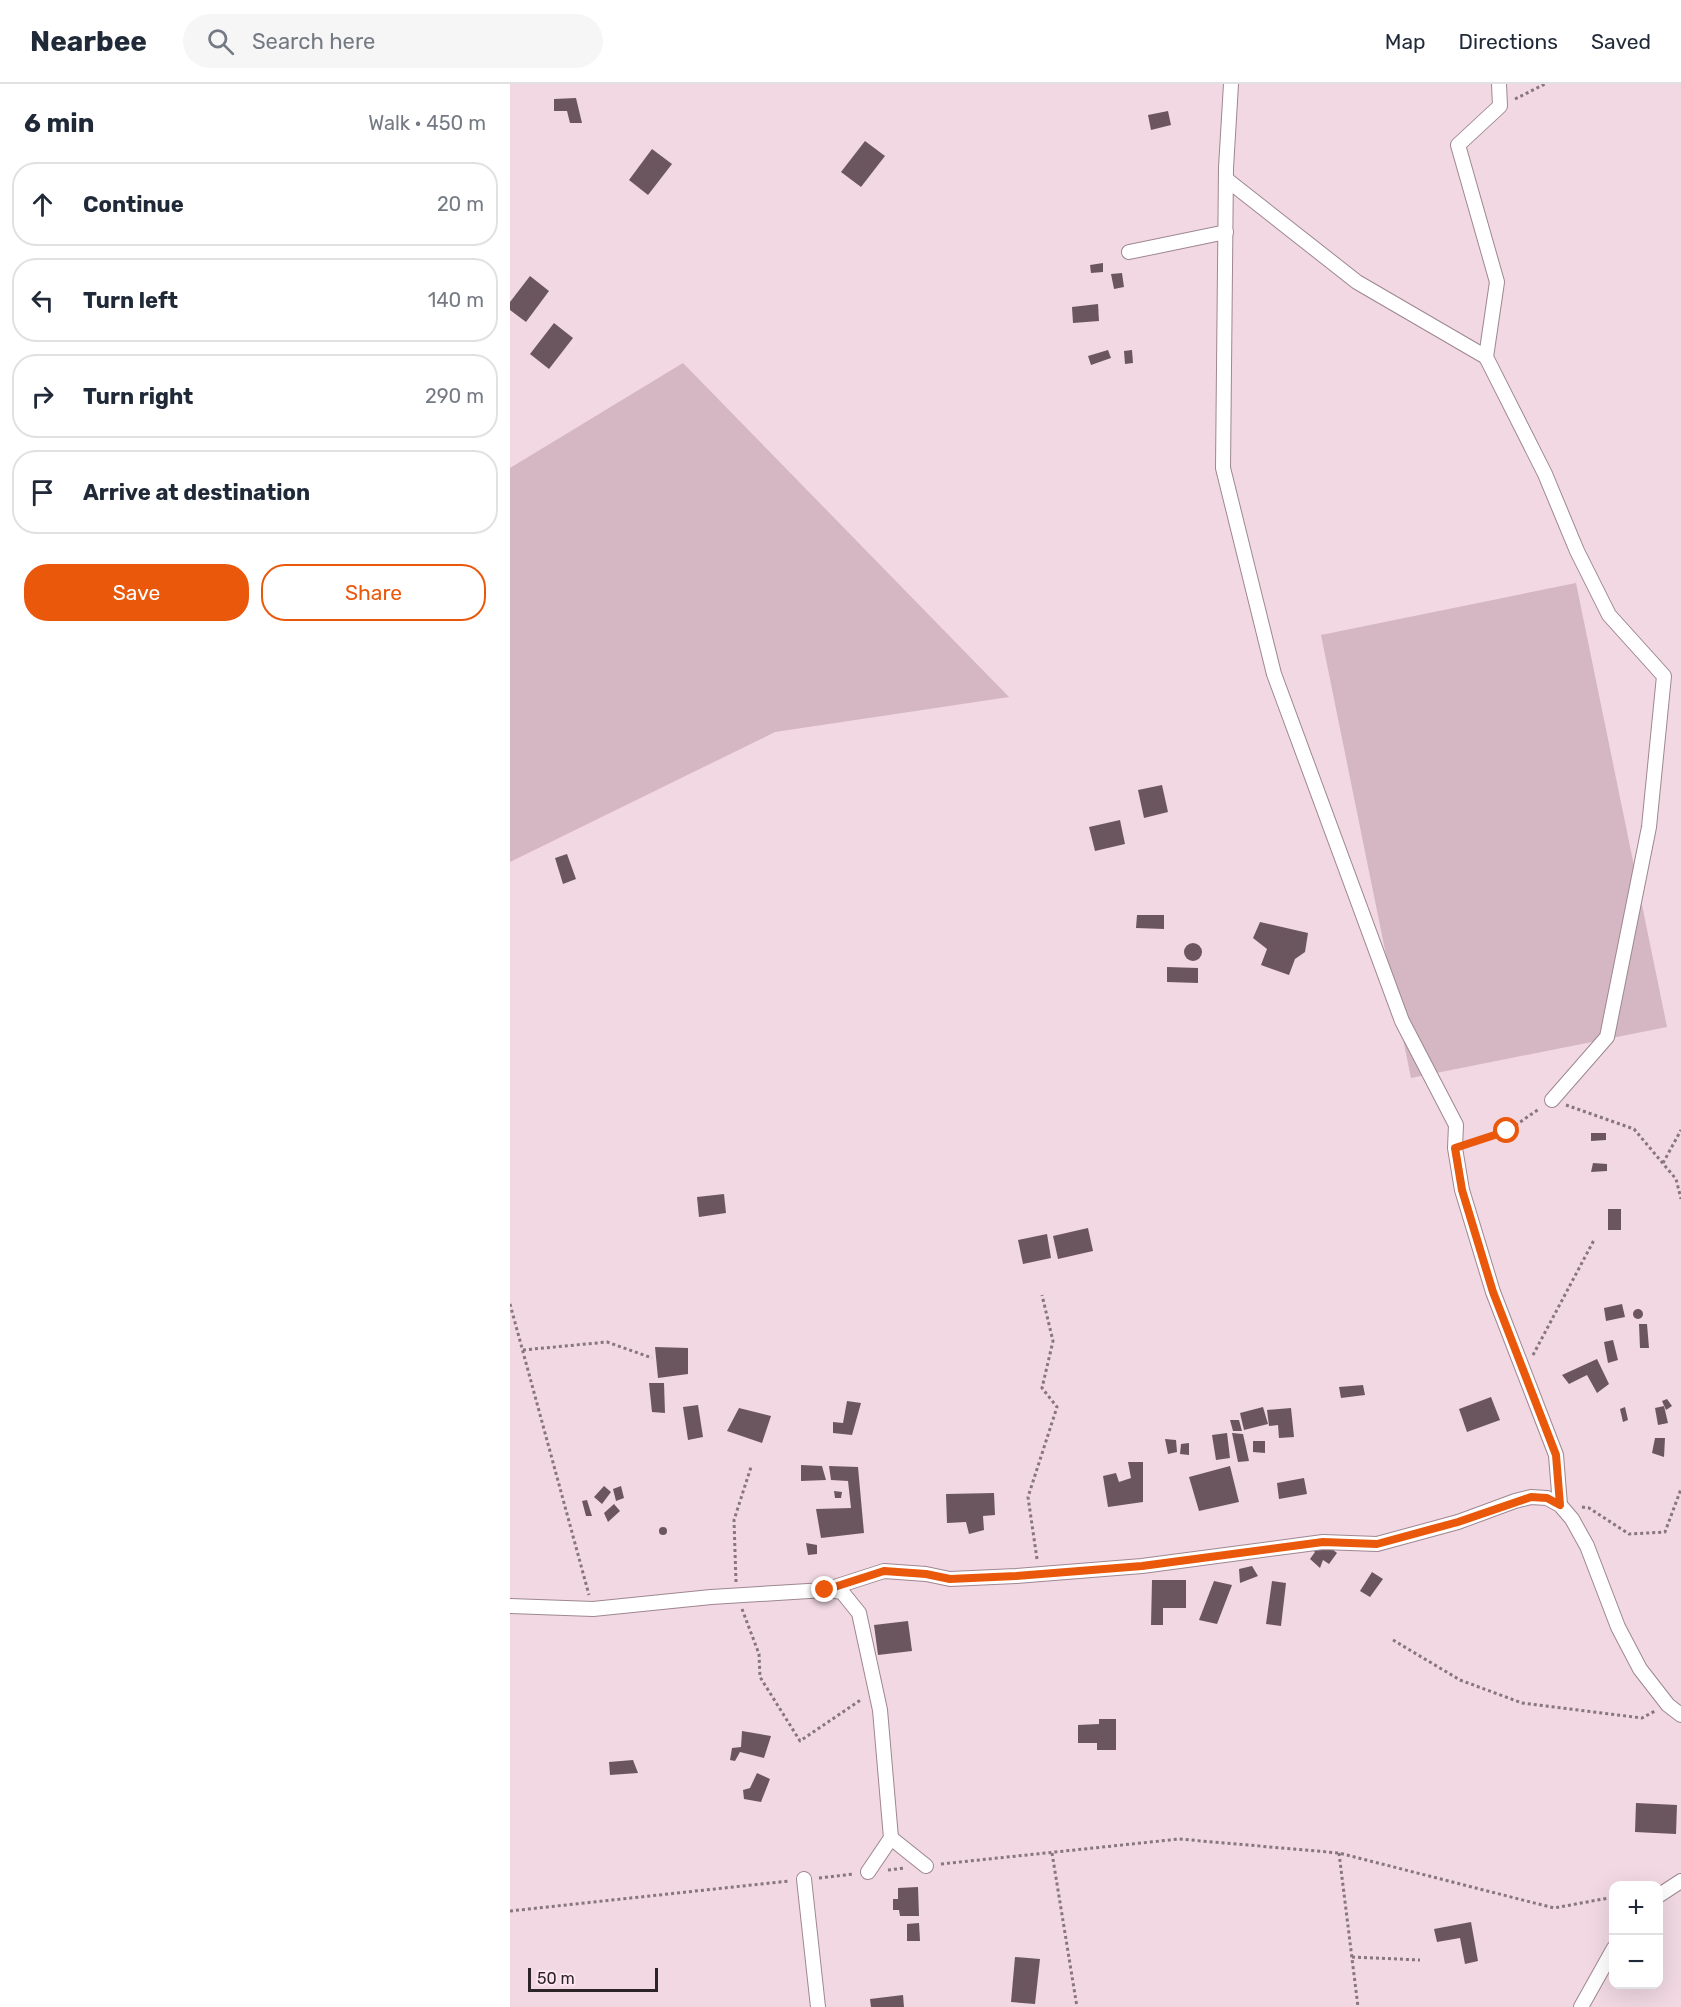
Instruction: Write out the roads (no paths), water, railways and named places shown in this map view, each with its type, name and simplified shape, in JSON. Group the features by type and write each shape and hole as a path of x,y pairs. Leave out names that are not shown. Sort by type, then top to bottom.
{"street":[{"path":"1231,84 1226,179 1223,468 1275,674 1402,1022 1456,1125 1455,1148 1462,1190 1493,1292 1556,1455 1560,1505"},
{"path":"1486,357 1497,282 1458,145 1500,106 1499,84"},
{"path":"1226,179 1357,282 1486,357 1545,474 1577,551 1609,615 1664,676 1649,826 1607,1037 1552,1100"},
{"path":"1129,252 1226,232"},
{"path":"825,1590 884,1571 926,1574 950,1579 1142,1566 1323,1542 1377,1544 1458,1522 1531,1497 1547,1498 1560,1505 1572,1519 1587,1546 1618,1627 1640,1669 1668,1705 1681,1715"},
{"path":"510,1606 593,1609 737,1596 825,1590 842,1592 859,1613 880,1710 891,1838 868,1872"},
{"path":"891,1838 926,1866"},
{"path":"804,1879 818,2007"},
{"path":"1663,1893 1681,1881"},
{"path":"1581,2007 1609,1957"}]}
